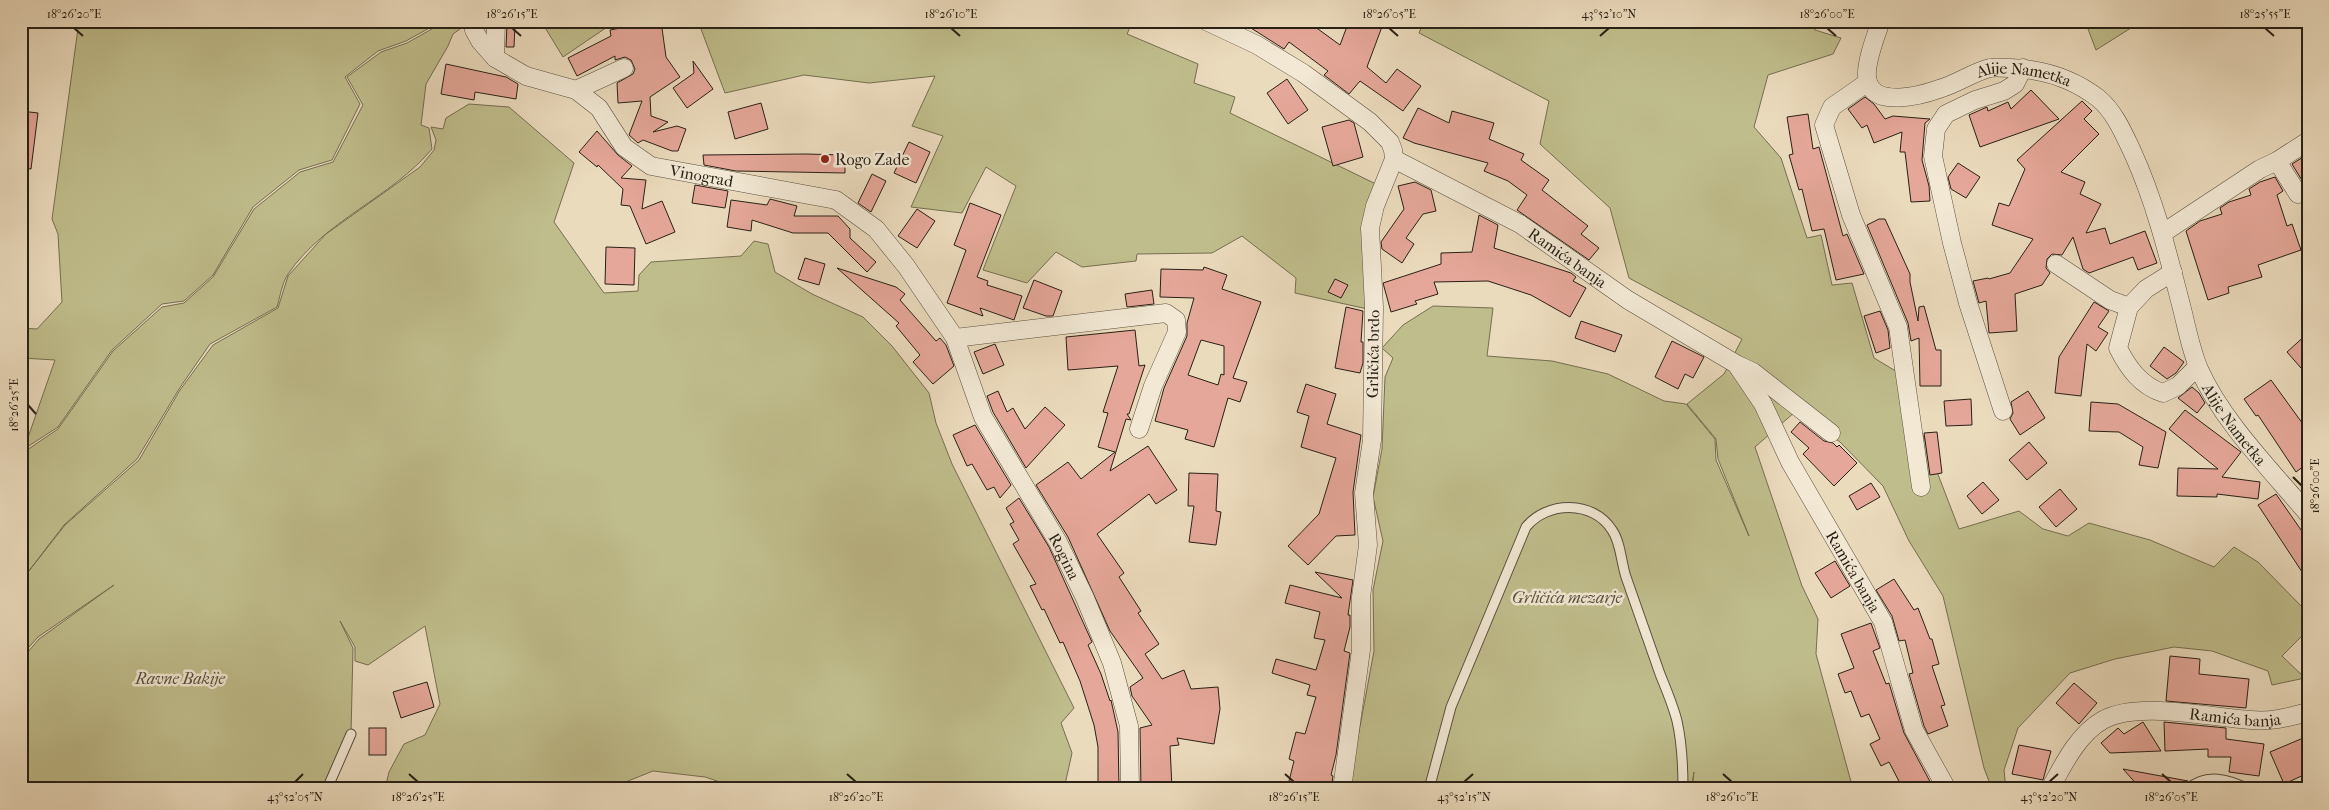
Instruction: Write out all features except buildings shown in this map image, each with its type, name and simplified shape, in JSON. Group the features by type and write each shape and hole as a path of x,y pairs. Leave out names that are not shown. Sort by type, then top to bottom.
{"street":[{"name":"Vinograd","path":"473,21 474,30 480,41 495,58 526,76 576,90 598,108 624,147 651,166 836,200 856,214"},
{"path":"495,58 496,21"},
{"path":"1206,21 1256,45 1333,93 1382,133 1390,142 1394,159"},
{"path":"1881,21 1870,57 1868,82 1832,107 1824,125 1851,215 1898,327 1921,487"},
{"path":"576,90 624,68"},
{"name":"Alije Nametka","path":"1868,82 1874,92 1889,97 1907,99 1940,89 1991,68 2023,68 2061,76 2083,86 2100,100 2119,123 2142,174 2163,233 2198,367 2210,393 2226,416 2308,514"},
{"path":"2003,410 1968,303 1952,244 1933,156 1936,129 1946,114 1975,100 2004,91 2015,84 2023,68"},
{"path":"2163,233 2260,169 2277,161 2308,141"},
{"name":"Ramića banja","path":"1394,159 1520,224 1628,300 1736,364 1754,372 1831,433"},
{"name":"Grličića brdo","path":"1342,789 1361,650 1361,597 1368,545 1364,493 1372,440 1374,307 1370,228 1375,206 1394,159"},
{"path":"2277,161 2298,194 2308,192"},
{"name":"Rogina","path":"856,214 876,229 900,258 955,338 982,418 1058,542 1112,663 1129,726 1130,789"},
{"path":"2056,264 2110,300 2129,306"},
{"path":"2173,272 2146,289 2129,306 2118,348 2127,365 2146,385 2163,393 2178,386 2198,367"},
{"path":"955,338 1166,313 1176,320 1178,332 1153,386 1139,429"},
{"name":"Ramića banja","path":"1736,364 1763,404 1790,462 1883,622 1914,730 1947,789"},
{"name":"Ramića banja","path":"2050,789 2079,742 2090,729 2104,719 2116,715 2151,710 2270,720 2308,712"}],"lane":[{"path":"1429,789 1451,707 1526,527 1534,517 1543,512 1569,507 1595,515 1612,529 1622,567 1677,720 1683,761 1683,789"},
{"path":"327,789 351,734"},
{"path":"2188,789 2192,785 2213,778 2232,781 2248,789"}],"green space":[{"path":"79,21 442,21 406,41 378,51 345,77 360,104 332,160 299,170 253,207 213,275 184,301 162,304 112,350 58,427 24,449 55,360 21,358 21,328 37,329 62,302 58,234 52,219"},
{"name":"Ravne Bakije","path":"446,21 462,21 460,29 453,34 426,84 421,125 429,128 432,149 397,182 327,234 420,167 434,150 436,140 431,127 443,129 446,118 469,104 509,107 574,163 554,222 604,293 638,291 639,275 651,262 741,256 754,241 768,244 775,272 812,294 863,317 892,346 929,393 936,423 952,464 1074,708 1061,723 1072,753 1064,789 741,789 705,777 653,771 608,789 385,789 389,772 404,744 425,735 440,704 425,626 368,665 355,661 355,647 340,621 353,648 351,734 327,789 21,789 21,660 39,639 114,585 38,637 21,656 21,461 24,452 58,429 113,351 162,307 184,303 213,277 254,209 300,172 333,162 363,105 347,77 381,52 407,43","holes":["326,234 288,276 278,308 213,345 180,390 139,460 65,525 25,576 64,525 137,459 179,389 210,344 277,307 288,274 303,255"]},
{"path":"541,21 616,21 563,57"},
{"path":"698,21 1133,21 1127,34 1198,64 1194,83 1235,97 1230,113 1378,185 1372,310 1295,293 1296,278 1242,236 1212,253 1137,254 1136,261 1082,267 1056,252 1027,283 983,270 1016,186 986,167 962,213 911,207 943,136 912,126 935,76 869,83 804,75 725,93"},
{"name":"Grličića mezarje","path":"1424,21 1814,21 1815,30 1841,38 1833,54 1768,75 1754,127 1781,158 1807,238 1821,235 1832,285 1852,283 1874,358 1899,373 1959,529 2019,511 2043,529 2068,536 2089,523 2150,540 2214,567 2234,547 2258,562 2308,613 2308,630 2282,656 2305,678 2272,685 2268,671 2212,651 2174,647 2115,659 2070,673 2018,728 2004,770 2006,789 1992,789 1984,768 1943,596 1909,541 1883,486 1840,442 1796,411 1755,447 1802,586 1818,619 1816,654 1853,789 1692,789 1694,772 1691,789 1350,789 1374,651 1373,590 1383,541 1373,497 1382,449 1385,377 1393,358 1382,348 1403,325 1433,306 1493,308 1487,356 1552,361 1608,374 1664,401 1686,404 1715,439 1716,460 1749,536 1718,459 1716,439 1687,404 1724,374 1742,339 1629,278 1610,208 1540,144 1549,101 1419,33"},
{"path":"2085,21 2142,21 2096,50"}],"place":[{"name":"Rogo Zade","path":"825,159"}]}
